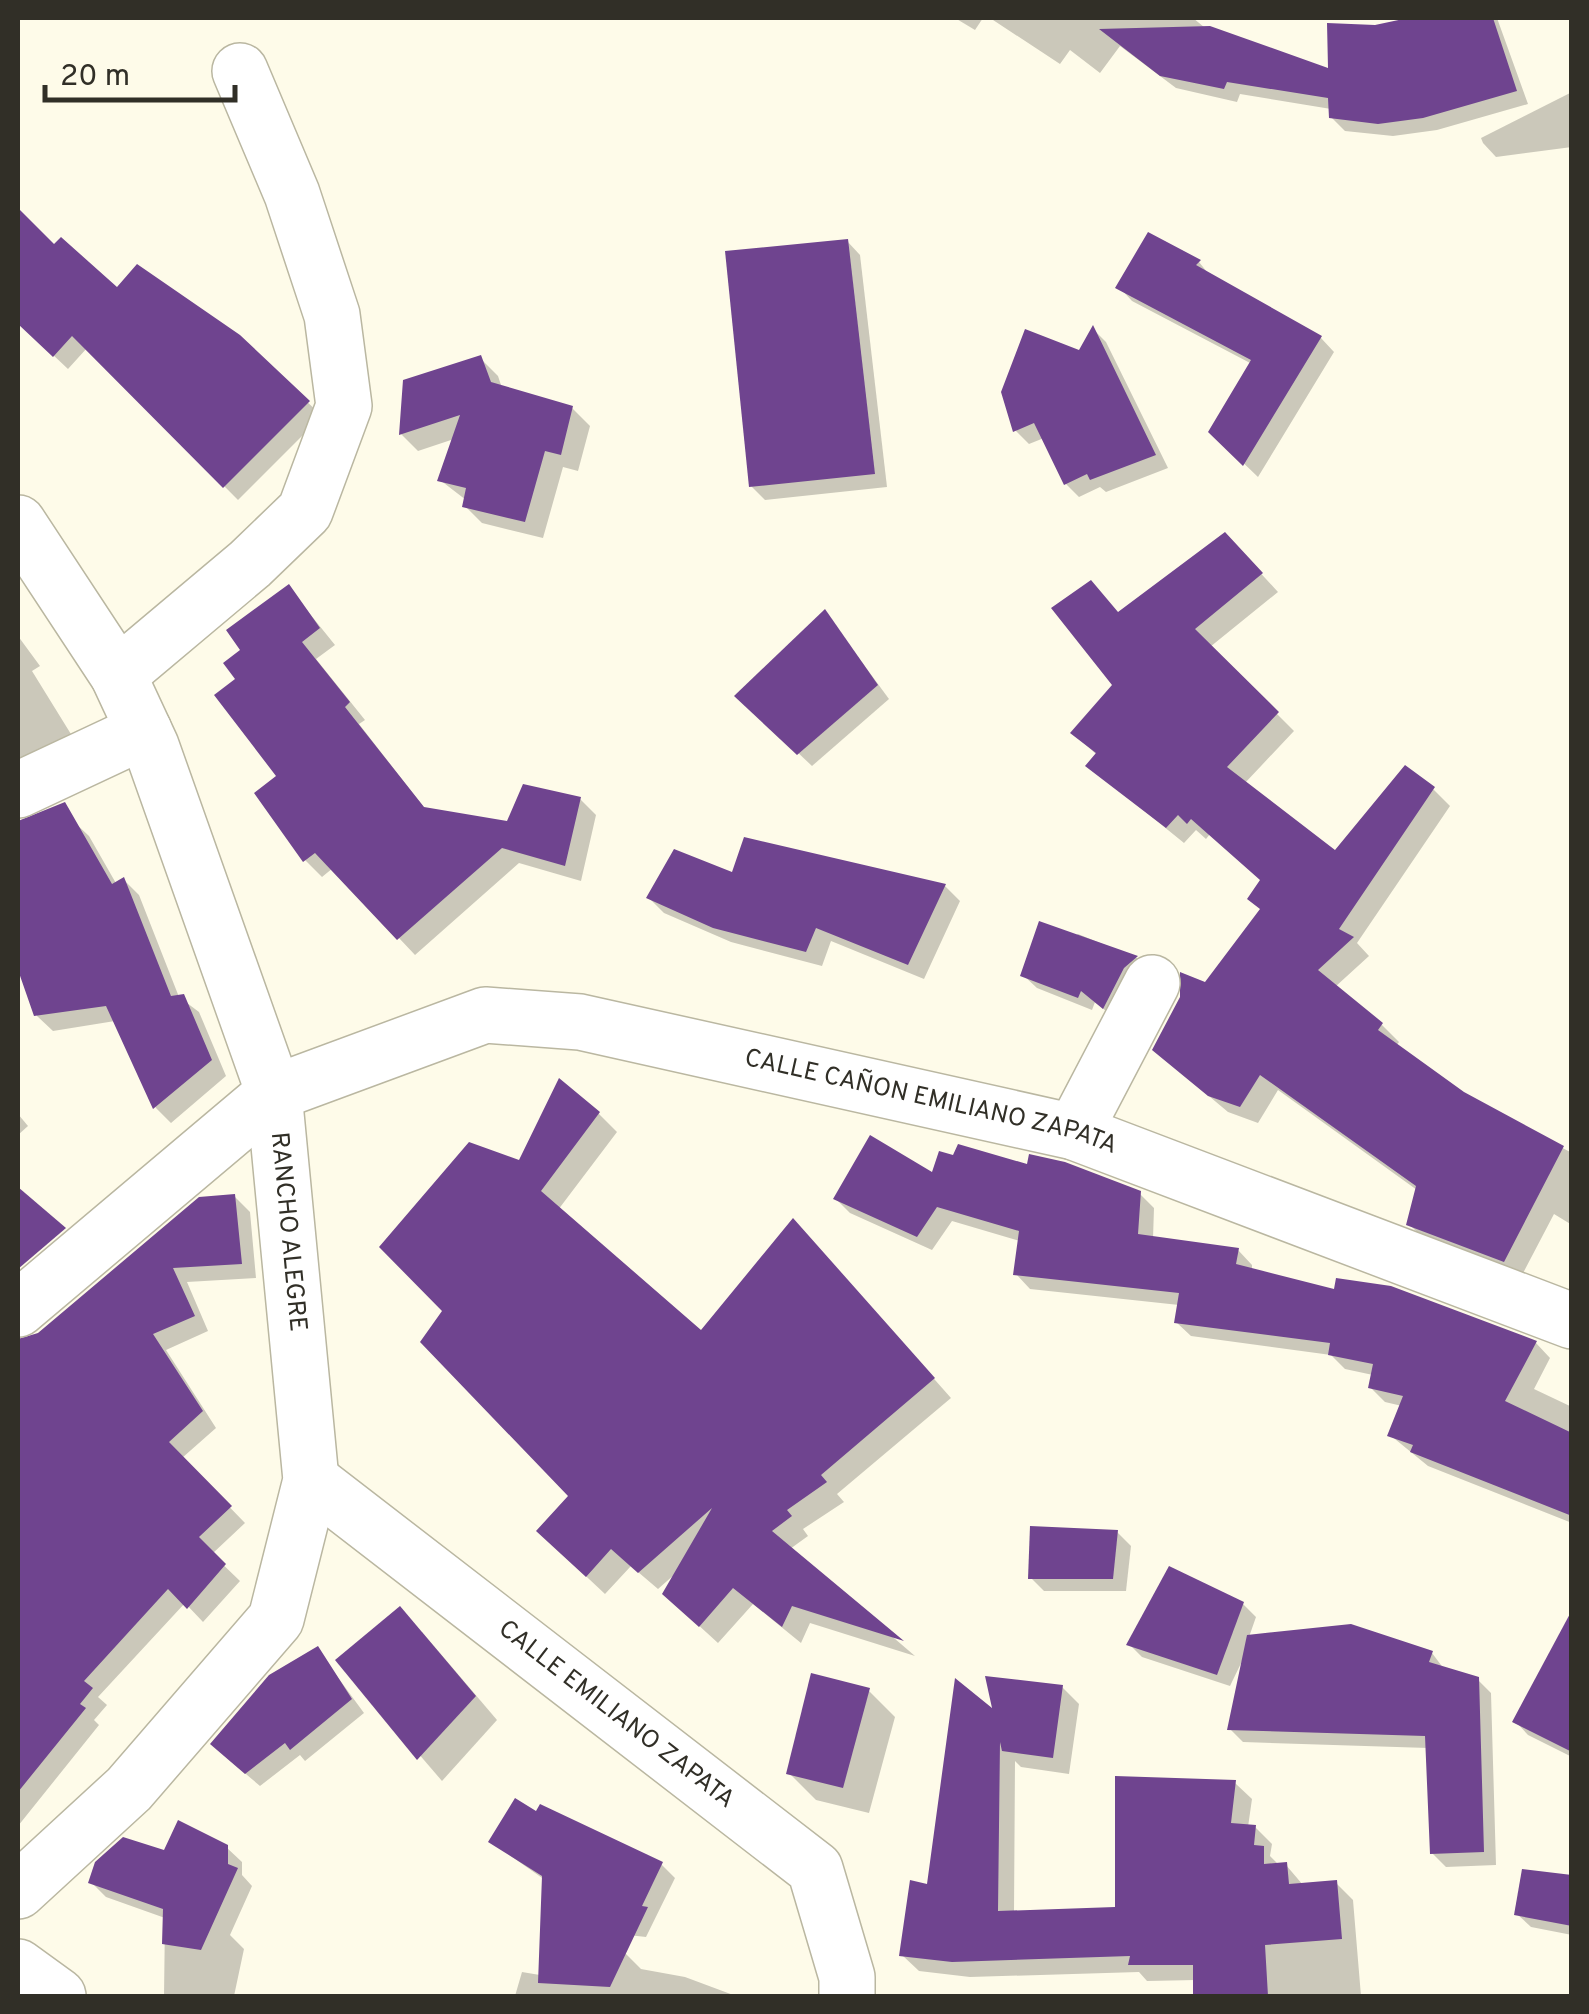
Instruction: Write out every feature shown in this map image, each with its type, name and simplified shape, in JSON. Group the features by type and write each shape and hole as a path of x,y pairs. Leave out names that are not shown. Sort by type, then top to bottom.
{"street":[{"path":"118,675 250,564 305,511 344,406 332,314 292,194 240,71"},
{"name":"RANCHO ALEGRE","path":"18,523 118,675 144,732 274,1093 311,1480 276,1619 129,1789 18,1891"},
{"path":"18,790 144,732"},
{"path":"1074,1132 1152,982"},
{"name":"CALLE CAÑON EMILIANO ZAPATA","path":"18,1309 274,1093 486,1015 580,1022 1074,1132 1572,1321"},
{"name":"CALLE EMILIANO ZAPATA","path":"311,1480 815,1869 847,1976 846,1996"},
{"path":"18,1967 58,1996"}],"building":[{"path":"1408,18 1493,18 1517,91 1423,118 1378,124 1329,118 1328,98 1227,82 1224,89 1160,76 1099,29 1210,26 1328,68 1327,23 1375,25"},
{"path":"18,208 54,244 61,237 117,287 137,264 240,335 310,401 223,488 72,336 53,357 18,324"},
{"path":"1148,232 1201,260 1196,265 1322,336 1243,466 1208,432 1251,360 1115,288"},
{"path":"848,239 875,474 749,487 725,251"},
{"path":"1093,325 1156,455 1090,480 1087,474 1064,485 1034,423 1013,432 1001,392 1025,329 1079,350"},
{"path":"481,355 491,382 573,406 561,455 545,451 525,522 462,507 466,488 437,481 460,415 399,435 403,380"},
{"path":"1225,532 1263,573 1195,629 1279,712 1227,767 1335,850 1405,765 1435,787 1339,929 1354,937 1318,970 1383,1023 1378,1030 1464,1092 1564,1146 1504,1262 1406,1225 1416,1186 1260,1075 1240,1107 1208,1096 1152,1050 1180,997 1180,972 1205,982 1260,909 1247,899 1260,880 1191,819 1187,824 1178,815 1166,828 1085,766 1096,753 1070,733 1112,685 1051,608 1091,580 1118,612"},
{"path":"289,584 320,628 302,642 350,702 345,707 424,807 507,821 523,784 581,797 565,866 502,848 397,940 315,853 303,862 254,793 276,776 214,695 235,679 223,663 240,650 226,630"},
{"path":"825,609 878,685 797,755 734,696"},
{"path":"65,802 112,884 124,877 171,996 184,994 212,1060 153,1109 106,1006 34,1016 18,970 18,821"},
{"path":"744,837 946,884 908,965 816,928 806,952 713,928 646,898 674,849 732,872"},
{"path":"1039,921 1138,956 1124,968 1103,1009 1081,991 1078,998 1020,976"},
{"path":"559,1078 600,1112 541,1191 701,1330 793,1218 935,1378 821,1475 827,1482 787,1510 792,1516 772,1531 904,1641 792,1606 782,1627 733,1588 699,1627 662,1594 712,1508 638,1573 611,1549 586,1577 536,1531 568,1496 420,1342 442,1311 379,1247 469,1142 519,1160"},
{"path":"870,1135 932,1172 939,1151 953,1155 958,1144 1027,1164 1029,1154 1065,1162 1141,1191 1138,1234 1239,1248 1236,1264 1334,1289 1336,1278 1391,1286 1537,1341 1505,1401 1572,1433 1572,1516 1410,1452 1413,1445 1387,1436 1403,1396 1368,1388 1373,1364 1328,1355 1330,1343 1174,1323 1179,1293 1013,1275 1019,1231 937,1207 917,1237 833,1199"},
{"path":"18,1187 66,1228 18,1269"},
{"path":"235,1194 242,1264 173,1268 195,1316 153,1334 203,1411 169,1442 232,1506 199,1537 226,1564 187,1609 168,1589 84,1681 93,1688 80,1704 86,1708 18,1792 18,1339 38,1333 199,1197"},
{"path":"1030,1526 1118,1530 1113,1579 1028,1579"},
{"path":"1169,1566 1244,1602 1217,1675 1126,1645"},
{"path":"400,1606 476,1696 417,1760 335,1660"},
{"path":"1572,1610 1572,1752 1512,1722"},
{"path":"1351,1624 1433,1651 1429,1662 1479,1677 1484,1852 1430,1854 1425,1736 1227,1730 1247,1635"},
{"path":"318,1646 352,1699 290,1750 285,1743 245,1774 210,1744 269,1675"},
{"path":"811,1673 870,1688 843,1788 786,1774"},
{"path":"985,1676 1063,1685 1053,1758 1002,1751 1000,1742 998,1911 1115,1907 1115,1776 1236,1780 1231,1823 1256,1825 1254,1845 1264,1846 1264,1864 1287,1862 1289,1884 1337,1880 1342,1939 1265,1945 1268,1996 1193,1996 1193,1965 1128,1965 1130,1956 952,1962 899,1956 910,1880 927,1884 955,1678 992,1708"},
{"path":"515,1798 536,1811 540,1804 663,1862 642,1906 648,1907 610,1987 538,1983 542,1876 488,1842"},
{"path":"178,1820 228,1845 228,1864 238,1868 201,1950 162,1944 163,1909 88,1883 95,1862 123,1837 164,1850"},
{"path":"1522,1869 1572,1875 1572,1926 1514,1915"}]}
